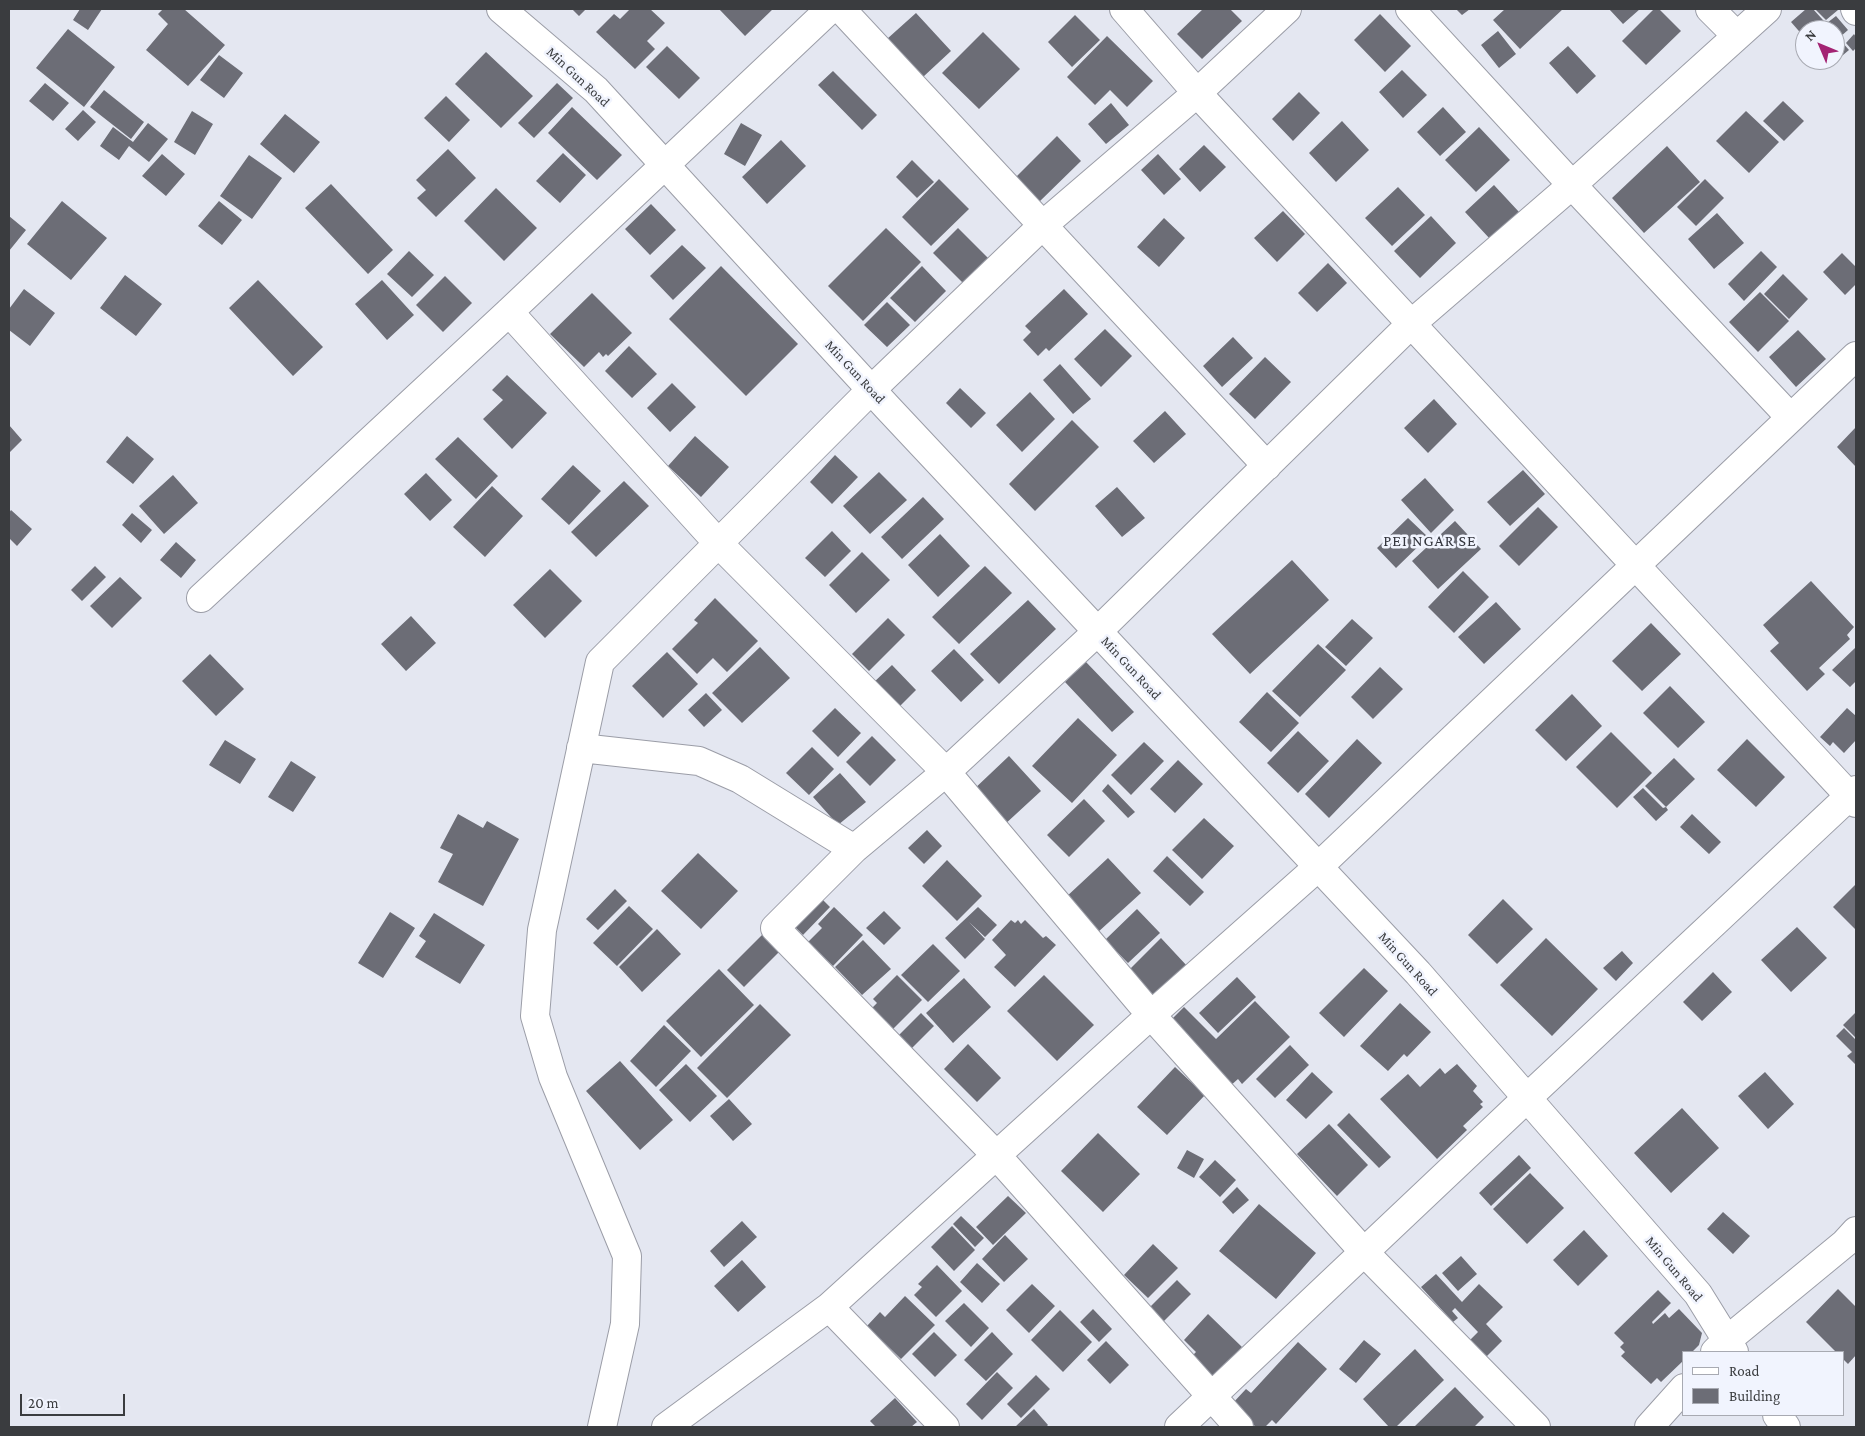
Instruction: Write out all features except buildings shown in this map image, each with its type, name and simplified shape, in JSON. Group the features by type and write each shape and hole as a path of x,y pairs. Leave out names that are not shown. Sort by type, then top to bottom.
{"street":[{"path":"201,598 509,312 830,9"},
{"path":"842,9 1267,466"},
{"path":"1124,9 1197,93 1636,566 1854,797 1527,1098 1179,1427"},
{"path":"602,1427 625,1324 627,1256 553,1077 535,1016 542,930 600,662 871,390 1043,225 1197,93 1287,9"},
{"path":"1410,9 1790,417"},
{"path":"1710,9 1736,35"},
{"path":"1239,1427 1211,1398 997,1156 775,928 854,849 946,772 1097,632 1411,324 1572,185 1767,9"},
{"name":"Min Gun Road","path":"514,13 596,90 871,390 1418,973 1698,1294 1725,1348"},
{"path":"509,312 718,543 946,772 1151,1015 1364,1252 1536,1427"},
{"path":"666,1427 829,1308 1151,1015 1318,867 1856,356"},
{"path":"581,748 699,761 740,779 854,849"},
{"path":"1725,1348 1856,1232"},
{"path":"829,1308 945,1427"},
{"path":"1649,1427 1682,1390"},
{"path":"1778,1416 1786,1427"}],"district":[{"name":"PEI NGAR SE","path":"1430,541"}]}
